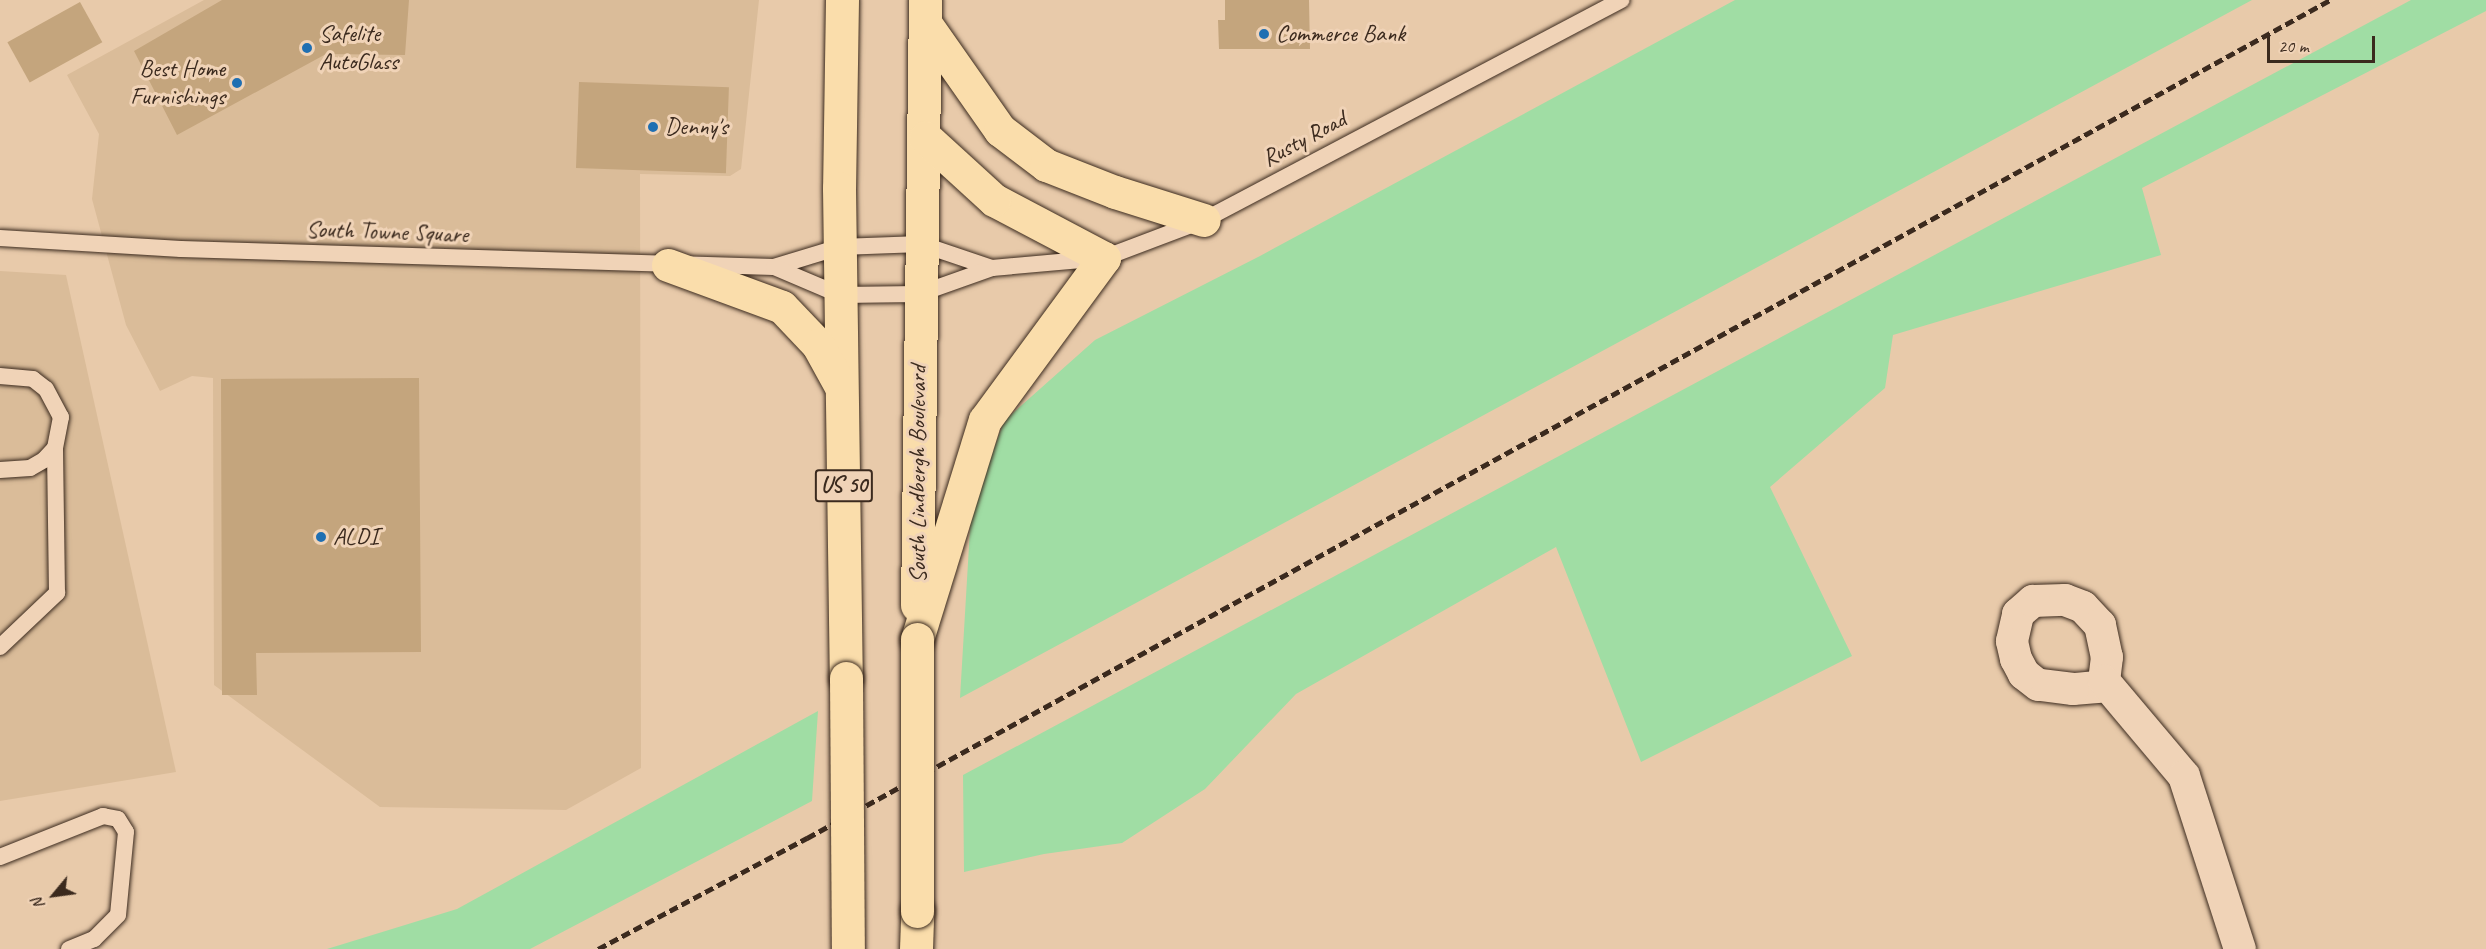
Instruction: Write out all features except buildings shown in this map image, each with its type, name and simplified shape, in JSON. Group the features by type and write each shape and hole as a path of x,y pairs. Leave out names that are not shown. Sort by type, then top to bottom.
{"main road":[{"name":"US 50","path":"842,0 840,295 848,949"},
{"path":"925,12 1000,130 1046,165 1115,192 1204,220"},
{"name":"South Lindbergh Boulevard","path":"916,949 919,294 925,137 925,12"},
{"path":"917,639 985,420 1104,258 994,200 925,137"},
{"path":"668,265 782,308 818,345 842,388"}],"street":[{"path":"2104,681 2184,776 2241,949"}],"lane":[{"name":"Rusty Road","path":"840,295 919,294 992,268 1104,258 1204,220 1622,0"},
{"name":"South Towne Square","path":"0,238 181,249 774,267 840,247 921,244"},
{"name":"Rusty Road","path":"921,244 992,268"},
{"name":"South Towne Square","path":"774,267 840,295"},
{"path":"0,376 33,380 46,389 61,417 55,448 57,593 0,647"},
{"path":"0,470 30,468 55,448"},
{"path":"0,857 103,816 118,819 126,832 118,915 94,939 69,949"}],"shaded area":[{"path":"204,0 759,0 741,169 730,176 640,174 641,768 566,810 380,807 214,685 213,378 192,376 160,391 126,325 92,199 99,134 67,75"},
{"path":"0,271 66,275 176,772 0,801"}],"green space":[{"path":"1735,0 2252,0 960,698 971,512 1004,421 1095,340 1260,256"},
{"path":"2411,0 2486,0 2486,11 2142,188 2161,255 1893,335 1885,388 1770,487 1852,656 1641,762 1556,547 1296,694 1205,789 1122,843 1044,854 964,872 963,775"},
{"path":"818,711 812,801 530,949 327,949 457,909"}],"railway":[{"path":"598,949 807,838 2330,0"}],"place":[{"name":"Commerce Bank","path":"1264,34"},
{"name":"Safelite AutoGlass","path":"307,48"},
{"name":"Best Home Furnishings","path":"237,83"},
{"name":"Denny's","path":"653,127"},
{"name":"ALDI","path":"321,537"}]}
